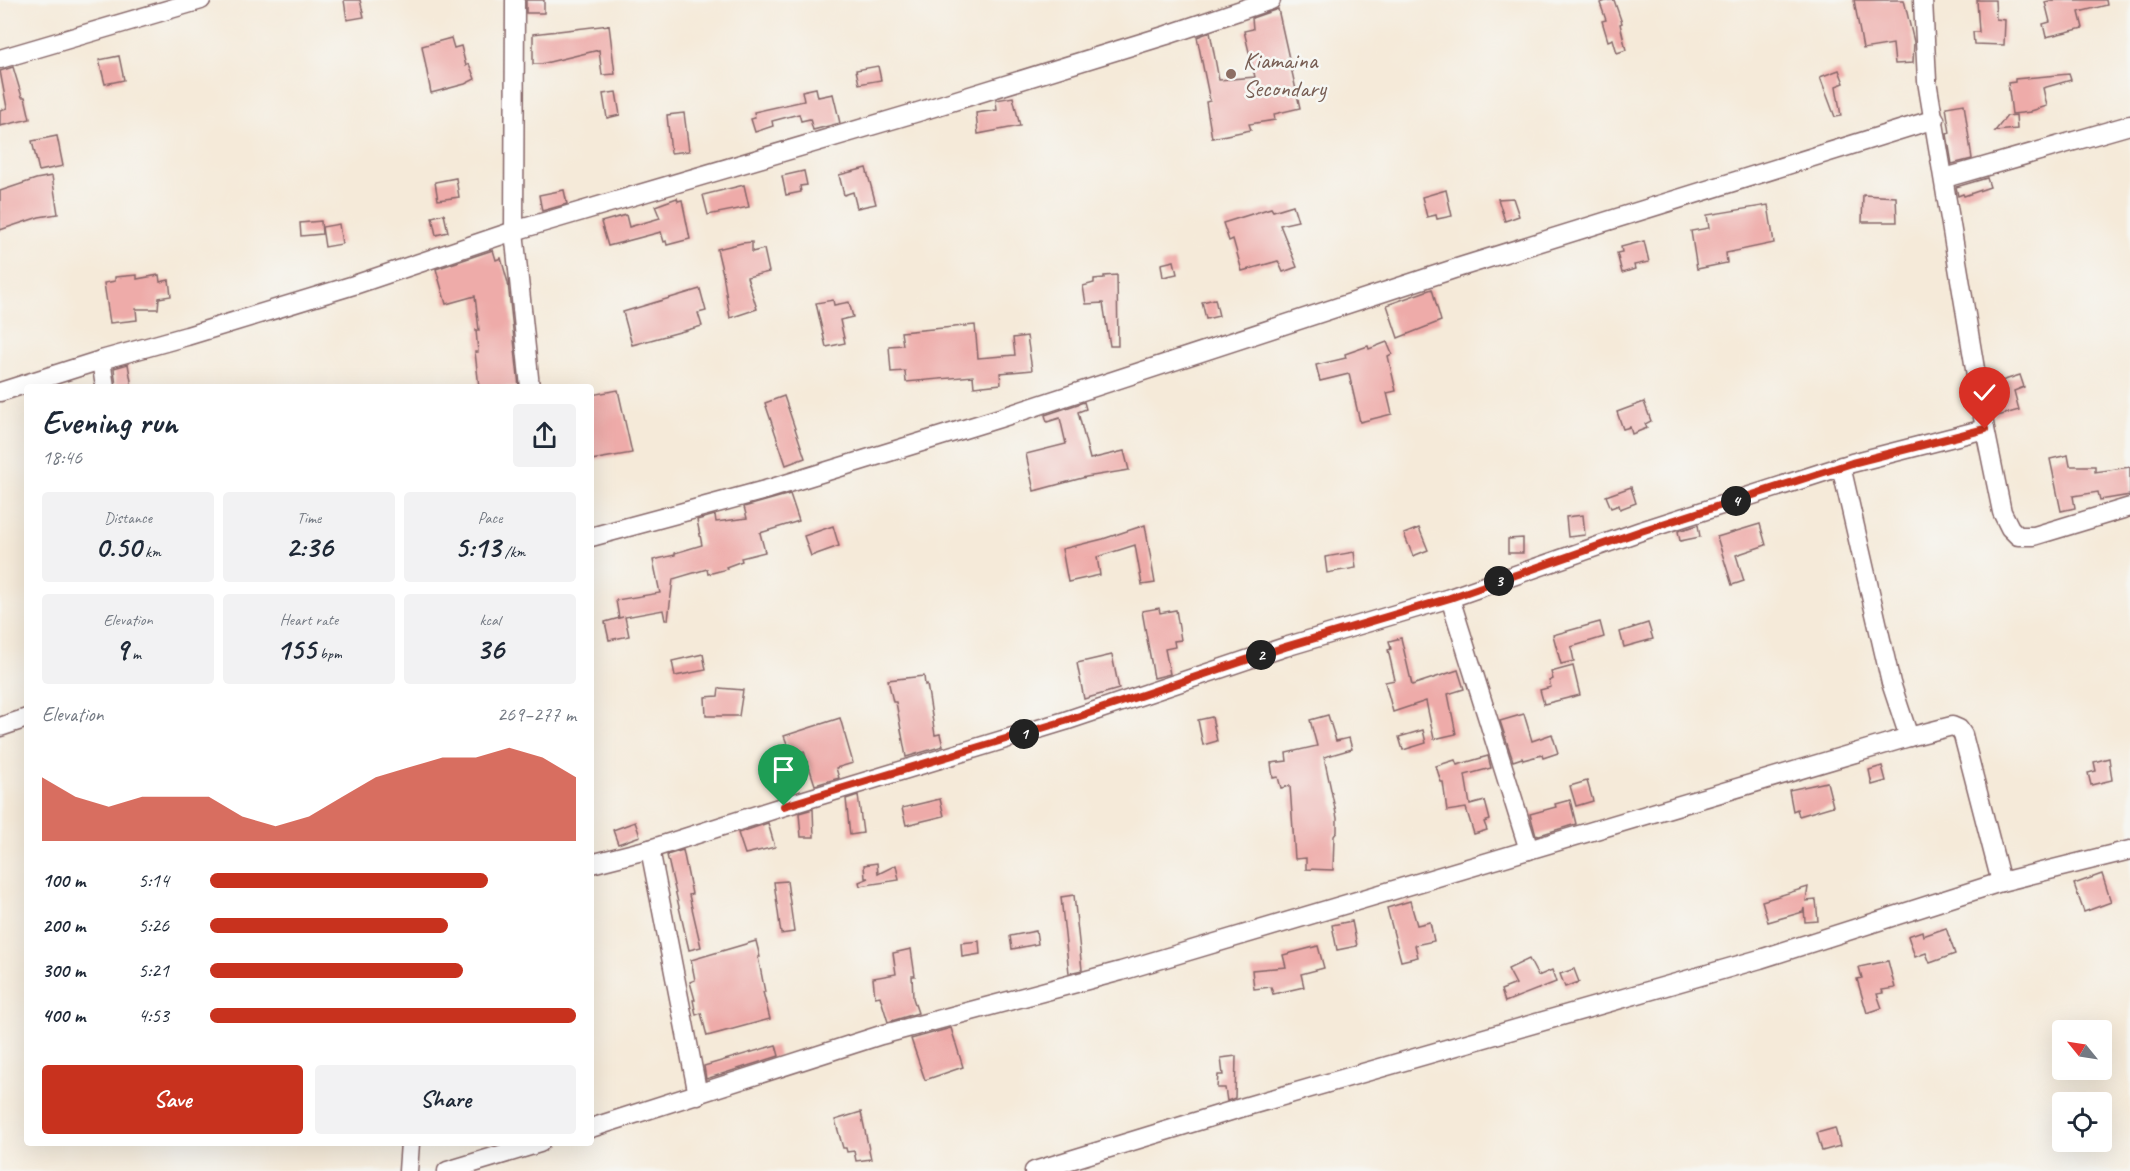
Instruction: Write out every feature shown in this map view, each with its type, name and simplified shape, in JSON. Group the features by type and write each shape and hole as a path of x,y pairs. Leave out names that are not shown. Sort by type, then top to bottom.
{"street":[{"path":"0,59 201,0"},
{"path":"515,0 514,231 530,384"},
{"path":"25,384 354,285 514,231 918,112 1167,35 1271,0"},
{"path":"1923,0 1927,81 1945,178 1985,429 2002,512 2010,528 2018,536 2034,536 2130,507"},
{"path":"594,536 769,489 1000,418 1457,268 1935,119"},
{"path":"1945,178 2130,125"},
{"path":"101,360 105,384"},
{"path":"0,392 24,384"},
{"path":"594,863 650,849 1065,721 1285,647 1450,598 1641,531 1841,466 1985,429"},
{"path":"1841,466 1891,683 1909,737"},
{"path":"1450,598 1529,850"},
{"path":"0,727 24,719"},
{"path":"594,1127 881,1035 1121,971 1952,726 1959,729 1963,735 2001,882"},
{"path":"650,849 698,1095"},
{"path":"1034,1171 1244,1107 1760,959 2001,882 2130,850"},
{"path":"408,1171 410,1146"},
{"path":"447,1171 530,1146"}],"building":[{"path":"344,0 360,0 364,17 347,20"},
{"path":"526,0 544,0 544,13 526,13"},
{"path":"1614,0 1622,23 1620,24 1626,50 1617,53 1613,39 1608,41 1602,21 1606,20 1600,3"},
{"path":"1854,0 1904,0 1914,42 1913,63 1895,64 1893,44 1863,49"},
{"path":"1977,0 1995,0 1996,19 2005,20 2004,45 1974,44 1973,32 1979,32"},
{"path":"2106,0 2107,5 2079,12 2083,28 2046,37 2043,24 2050,22 2045,2"},
{"path":"1278,9 1300,108 1274,114 1275,120 1249,124 1251,130 1212,138 1206,102 1210,101 1197,37 1210,32 1219,80 1255,77 1244,31 1253,29 1252,18"},
{"path":"609,25 615,74 602,75 599,50 533,64 533,34"},
{"path":"451,38 454,48 461,46 466,66 469,64 475,79 431,93 422,46"},
{"path":"119,56 124,80 105,84 99,60"},
{"path":"878,66 881,80 859,84 856,70"},
{"path":"13,67 22,97 25,97 30,119 0,126 0,110 7,108 0,71"},
{"path":"1839,70 1844,83 1836,86 1841,116 1835,117 1820,77"},
{"path":"2069,74 2071,80 2043,88 2047,106 2031,112 2012,114 2008,83 2015,82 2015,79"},
{"path":"816,88 818,97 833,94 840,123 813,130 810,119 801,121 799,114 772,121 773,126 755,132 751,119 755,118 754,112 804,101 802,91"},
{"path":"616,92 620,115 607,118 603,94"},
{"path":"1013,97 1020,126 978,134 976,113 997,110 996,100"},
{"path":"1964,104 1972,159 1952,164 1947,134 1950,133 1946,107"},
{"path":"684,113 689,151 671,153 667,115"},
{"path":"2016,115 2017,129 1995,131 2007,116"},
{"path":"57,136 63,166 39,171 32,141"},
{"path":"866,168 876,204 857,208 853,192 844,195 839,175"},
{"path":"804,171 807,185 800,186 801,192 786,195 782,176"},
{"path":"52,176 58,214 39,217 0,230 0,191"},
{"path":"456,178 459,197 438,200 435,182"},
{"path":"1987,178 1990,187 1958,196 1956,187"},
{"path":"744,185 749,207 708,215 703,195"},
{"path":"564,190 567,204 542,211 539,195"},
{"path":"1446,190 1452,216 1437,219 1436,215 1427,217 1422,197"},
{"path":"1863,195 1896,197 1897,222 1862,222"},
{"path":"677,198 678,201 682,200 690,239 667,245 661,232 608,246 601,222 626,215 629,227 660,218 655,206"},
{"path":"1513,198 1519,216 1505,221 1498,199"},
{"path":"1293,205 1298,221 1280,225 1297,267 1283,272 1278,261 1242,271 1233,239 1229,241 1223,223 1271,208 1273,211"},
{"path":"1768,205 1774,243 1726,253 1727,263 1697,269 1691,231 1709,228 1707,215"},
{"path":"444,214 448,232 436,235 432,217"},
{"path":"321,221 322,234 301,236 300,223"},
{"path":"339,224 342,244 325,247 322,227"},
{"path":"1644,241 1649,262 1634,265 1635,269 1622,273 1617,253 1622,252 1621,247"},
{"path":"752,242 752,252 764,249 769,272 747,277 757,309 730,318 717,249"},
{"path":"493,250 496,260 501,258 508,283 519,384 479,384 475,352 478,352 476,330 479,330 475,296 446,304 436,269"},
{"path":"1174,261 1177,274 1163,277 1161,264"},
{"path":"137,275 137,279 159,275 160,282 169,280 171,296 159,298 158,309 136,309 137,320 110,323 104,283 115,281 115,277"},
{"path":"1117,275 1118,346 1110,346 1103,303 1086,304 1083,286 1094,283 1094,279"},
{"path":"700,289 706,311 698,313 702,326 632,345 623,312"},
{"path":"1432,289 1441,321 1398,338 1387,305"},
{"path":"1215,299 1219,316 1206,319 1202,302"},
{"path":"833,300 834,305 849,302 853,317 840,320 845,343 826,347 816,303"},
{"path":"975,325 978,358 1015,355 1013,338 1027,336 1032,370 1000,373 1001,384 974,387 973,376 906,382 905,371 891,372 889,346 903,345 901,332"},
{"path":"1387,342 1392,354 1388,356 1396,391 1387,393 1392,414 1360,422 1349,374 1320,381 1316,365 1346,358 1345,354"},
{"path":"128,364 131,384 116,384 114,368"},
{"path":"2020,375 2024,387 2014,391 2019,410 1994,417 1989,385"},
{"path":"618,390 632,453 594,459 594,394"},
{"path":"784,396 805,458 786,465 765,403"},
{"path":"1084,402 1086,409 1078,412 1090,459 1124,451 1129,470 1086,477 1034,491 1026,454 1066,444 1060,418 1047,422 1045,415"},
{"path":"1644,402 1651,421 1645,424 1647,428 1632,434 1630,427 1623,429 1617,412"},
{"path":"2068,455 2070,466 2095,466 2095,472 2130,467 2130,495 2100,500 2098,492 2073,496 2075,508 2061,511 2050,459"},
{"path":"1631,487 1636,503 1620,509 1619,505 1611,508 1606,496"},
{"path":"790,494 799,521 760,533 765,552 741,558 742,561 726,567 727,569 708,574 707,569 673,579 668,620 665,620 663,610 625,617 629,636 609,640 605,622 623,617 619,618 616,600 660,593 653,560 702,545 697,520 715,515 716,522 747,518 744,507"},
{"path":"1583,515 1585,535 1568,537 1566,517"},
{"path":"1760,524 1766,545 1736,555 1744,581 1732,585 1717,537"},
{"path":"1145,525 1155,583 1142,585 1135,545 1097,557 1100,575 1068,582 1062,549"},
{"path":"1698,525 1700,537 1680,541 1678,531"},
{"path":"833,526 839,546 811,556 804,536"},
{"path":"1419,528 1428,550 1413,556 1404,534"},
{"path":"1523,538 1523,553 1508,553 1508,539"},
{"path":"1354,552 1356,568 1327,573 1325,557"},
{"path":"1159,608 1160,613 1176,610 1181,640 1174,641 1175,647 1165,649 1170,674 1154,678 1142,611"},
{"path":"1600,622 1604,637 1571,647 1574,661 1561,664 1553,635"},
{"path":"1648,623 1653,639 1624,647 1620,632"},
{"path":"1401,638 1412,685 1458,670 1464,689 1448,694 1456,734 1434,739 1426,701 1393,712 1385,682 1395,680 1388,650 1391,649 1389,641"},
{"path":"703,654 706,670 675,676 672,661"},
{"path":"1112,655 1119,689 1084,699 1077,663"},
{"path":"1573,666 1580,695 1544,704 1540,690 1551,687 1549,681 1553,679 1551,672"},
{"path":"924,676 935,735 940,734 943,746 906,757 896,702 893,702 888,680"},
{"path":"719,688 743,690 739,716 706,716 705,697 718,696"},
{"path":"1524,714 1532,741 1552,734 1558,753 1543,758 1542,755 1513,761 1500,721"},
{"path":"1328,715 1336,741 1349,738 1352,749 1324,757 1337,818 1333,870 1306,869 1306,858 1295,859 1290,786 1281,788 1278,777 1273,778 1271,763 1287,761 1286,753 1317,746 1310,720"},
{"path":"1212,717 1217,741 1203,745 1198,720"},
{"path":"840,718 853,763 836,768 839,778 815,785 804,751 792,756 784,736"},
{"path":"1423,730 1426,743 1403,750 1399,737"},
{"path":"1488,756 1491,768 1465,775 1470,805 1485,801 1490,820 1484,822 1487,830 1474,834 1466,808 1447,811 1443,782 1441,782 1436,766 1455,760 1457,765"},
{"path":"2109,758 2112,780 2091,785 2088,773 2096,771 2094,762"},
{"path":"1882,766 1886,781 1872,785 1869,770"},
{"path":"1587,781 1593,801 1576,806 1570,786"},
{"path":"1827,782 1833,806 1799,816 1797,809 1793,811 1789,790"},
{"path":"858,795 863,833 850,835 846,799"},
{"path":"940,799 944,816 906,825 902,808"},
{"path":"1570,800 1576,824 1536,836 1530,814 1556,807 1555,804"},
{"path":"813,809 814,837 801,837 799,813"},
{"path":"635,822 640,836 618,844 613,830"},
{"path":"768,823 775,847 745,854 738,833"},
{"path":"683,850 692,894 689,895 701,947 689,950 667,855"},
{"path":"877,863 878,874 896,865 899,880 860,886 859,882 869,878 865,878 864,865"},
{"path":"2102,874 2111,902 2084,912 2074,884"},
{"path":"787,881 794,932 781,934 774,882"},
{"path":"1808,887 1806,901 1816,900 1818,921 1805,922 1804,908 1803,912 1768,922 1762,901"},
{"path":"1074,895 1082,970 1069,973 1061,897"},
{"path":"1410,901 1417,925 1430,922 1434,941 1415,945 1418,957 1401,961 1387,908"},
{"path":"1352,921 1357,946 1337,950 1332,925"},
{"path":"1946,928 1955,954 1930,963 1926,953 1915,957 1908,936 1922,931 1923,936"},
{"path":"1036,931 1038,944 1012,949 1010,936"},
{"path":"756,941 765,992 763,992 770,1019 707,1036 701,1013 696,1015 690,982 695,980 691,960"},
{"path":"979,941 980,954 962,957 961,943"},
{"path":"1318,946 1324,968 1301,974 1304,987 1273,994 1271,987 1254,989 1252,970 1286,967 1283,955"},
{"path":"911,949 915,976 912,976 913,998 918,1013 888,1022 880,996 875,997 873,978 896,974 893,953"},
{"path":"1529,959 1538,976 1552,970 1556,982 1505,1002 1501,990 1516,984 1508,969"},
{"path":"1888,961 1895,988 1882,990 1883,993 1877,994 1882,1008 1867,1013 1857,979 1862,978 1859,967"},
{"path":"1574,969 1579,982 1565,987 1560,974"},
{"path":"951,1028 963,1067 925,1080 911,1039"},
{"path":"776,1045 779,1056 706,1079 704,1066"},
{"path":"1236,1056 1235,1098 1227,1101 1225,1088 1217,1088 1218,1075 1223,1075 1221,1058"},
{"path":"861,1112 871,1159 856,1161 854,1151 847,1152 846,1148 843,1148 835,1120"},
{"path":"1835,1128 1840,1146 1822,1151 1817,1133"}],"place":[{"name":"Kiamaina Secondary","path":"1231,74"}],"route":[{"path":"784,806 1065,721 1285,647 1450,598 1641,531 1852,463 1985,429"}]}
